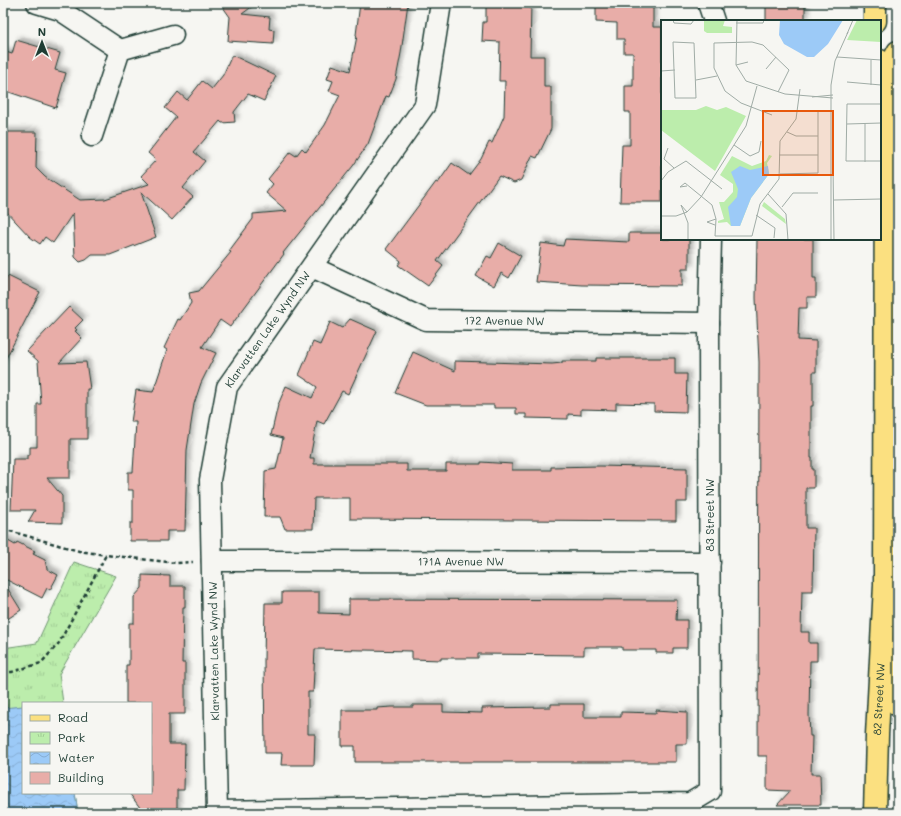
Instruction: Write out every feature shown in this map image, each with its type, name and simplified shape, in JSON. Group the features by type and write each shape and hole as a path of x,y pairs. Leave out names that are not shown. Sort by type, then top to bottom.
{"main road":[{"path":"874,20 875,3"},
{"name":"82 Street NW","path":"875,813 877,735 885,585 883,68 898,52"},
{"name":"82 Street NW","path":"885,585 898,705"}],"street":[{"path":"37,3 60,10 120,50 173,35"},
{"name":"Klarvatten Lake Wynd NW","path":"218,812 210,480 227,388 425,105 441,3"},
{"path":"708,3 714,20"},
{"path":"92,136 120,50"},
{"name":"83 Street NW","path":"218,812 690,803 710,791 710,240"},
{"name":"172 Avenue NW","path":"312,267 426,320 709,323"},
{"name":"171A Avenue NW","path":"212,561 710,562"}],"path":[{"path":"3,529 79,551 176,562 212,561"},
{"path":"3,672 12,672 40,663 59,642 106,555"}],"green space":[{"path":"74,562 116,576 59,674 63,702 22,702 22,794 75,794 78,813 3,813 3,648 37,643"}],"water":[{"path":"22,706 22,794 75,794 78,813 3,813 3,708"}],"building":[{"path":"220,3 257,3 242,14 270,17 269,29 274,30 273,44 228,41 230,17"},
{"path":"360,3 408,3 396,79 389,97 386,96 368,144 353,166 283,253 284,254 230,327 220,320 202,347 216,353 201,383 194,404 187,450 185,531 167,531 167,541 130,541 130,523 133,523 133,490 128,490 128,472 133,472 136,422 131,422 136,390 153,392 167,350 164,348 178,319 180,320 191,303 189,293 199,291 231,252 229,251 253,219 253,214 287,211 266,193 273,184 268,179 290,152 296,156 302,148 306,152 325,125 340,95 329,91 333,81 327,79 332,65 350,71 357,36"},
{"path":"486,3 531,3 530,56 544,56 544,87 551,87 551,129 537,158 532,156 521,180 514,183 499,176 437,261 443,266 428,286 398,265 401,261 386,249 452,163 469,175 481,159 489,142 492,143 504,116 505,81 499,81 500,42 482,41 483,22 486,22"},
{"path":"602,3 653,3 653,27 661,27 661,202 620,202 622,145 630,145 630,112 625,112 625,86 633,86 633,53 624,53 624,39 617,39 617,23 596,22 596,6 602,6"},
{"path":"766,3 805,3 805,20 766,20"},
{"path":"16,40 60,53 55,70 66,73 56,108 3,90 3,51 12,54"},
{"path":"232,55 276,76 264,101 248,94 234,112 235,122 222,123 220,121 194,152 205,161 183,188 193,197 172,220 141,192 156,237 110,255 92,255 86,260 80,262 75,257 73,213 53,243 45,237 40,244 30,237 3,208 3,132 37,132 36,168 45,177 80,200 105,199 149,184 141,176 156,160 148,153 176,117 165,108 178,92 187,100 202,81 212,89 223,75"},
{"path":"629,233 661,233 661,240 689,240 689,269 682,269 682,286 582,285 536,282 541,243 563,246 565,239 629,242"},
{"path":"757,240 813,240 813,278 816,278 816,297 807,297 807,308 799,308 798,340 816,341 816,372 813,372 813,406 811,406 811,458 812,469 814,469 814,488 806,488 806,528 814,528 813,591 802,591 801,632 809,632 809,643 817,643 817,661 810,661 809,715 810,736 812,736 811,774 820,774 821,805 777,805 790,791 767,790 767,756 758,756 759,362 756,298"},
{"path":"499,243 521,256 509,278 501,273 494,286 476,276 487,256 491,258"},
{"path":"8,276 40,292 3,364 3,285"},
{"path":"69,307 83,320 75,328 77,330 75,331 82,338 59,363 86,362 90,389 87,389 87,439 70,439 70,478 47,478 62,496 62,523 28,522 35,510 11,510 13,459 27,459 27,455 30,455 30,447 37,447 37,404 41,404 38,361 27,351"},
{"path":"350,319 377,331 348,394 342,391 324,424 317,421 310,458 314,458 314,464 407,464 407,471 446,471 446,464 481,464 481,462 512,464 512,470 551,470 551,467 600,466 687,468 687,502 676,502 676,521 350,519 350,498 314,498 313,529 285,529 280,517 264,517 265,471 276,469 283,438 271,435 278,405 286,386 312,398 317,387 299,375 313,342 320,345 330,322 342,328"},
{"path":"413,352 455,371 455,361 552,364 562,363 562,361 596,361 596,358 675,358 675,374 687,374 686,412 654,411 654,404 616,403 616,410 581,409 581,415 568,414 568,419 526,418 526,414 516,414 516,408 494,408 494,405 426,405 395,393"},
{"path":"3,538 15,545 17,542 35,551 33,554 45,560 47,569 58,575 50,590 47,588 42,598 3,578"},
{"path":"142,575 170,576 170,586 185,586 182,663 185,663 185,714 169,714 169,744 185,744 184,790 177,790 177,813 144,813 130,794 152,794 152,702 126,702 126,665 129,665 129,623 134,623 134,597 142,588"},
{"path":"3,581 21,610 3,622"},
{"path":"282,592 319,592 319,613 349,614 349,599 677,600 676,620 687,620 687,648 673,648 673,653 656,653 656,650 622,650 622,647 584,647 584,655 478,654 478,658 441,658 441,660 412,659 412,651 315,649 313,692 308,692 308,734 315,734 314,765 281,765 282,753 265,753 264,661 265,603 282,603"},
{"path":"551,704 584,704 584,717 621,717 621,712 656,713 656,710 687,712 687,744 676,744 676,762 355,762 355,746 342,746 342,710 377,710 377,708 413,707 413,705 443,705 443,712 482,713 482,708 551,707"}]}
